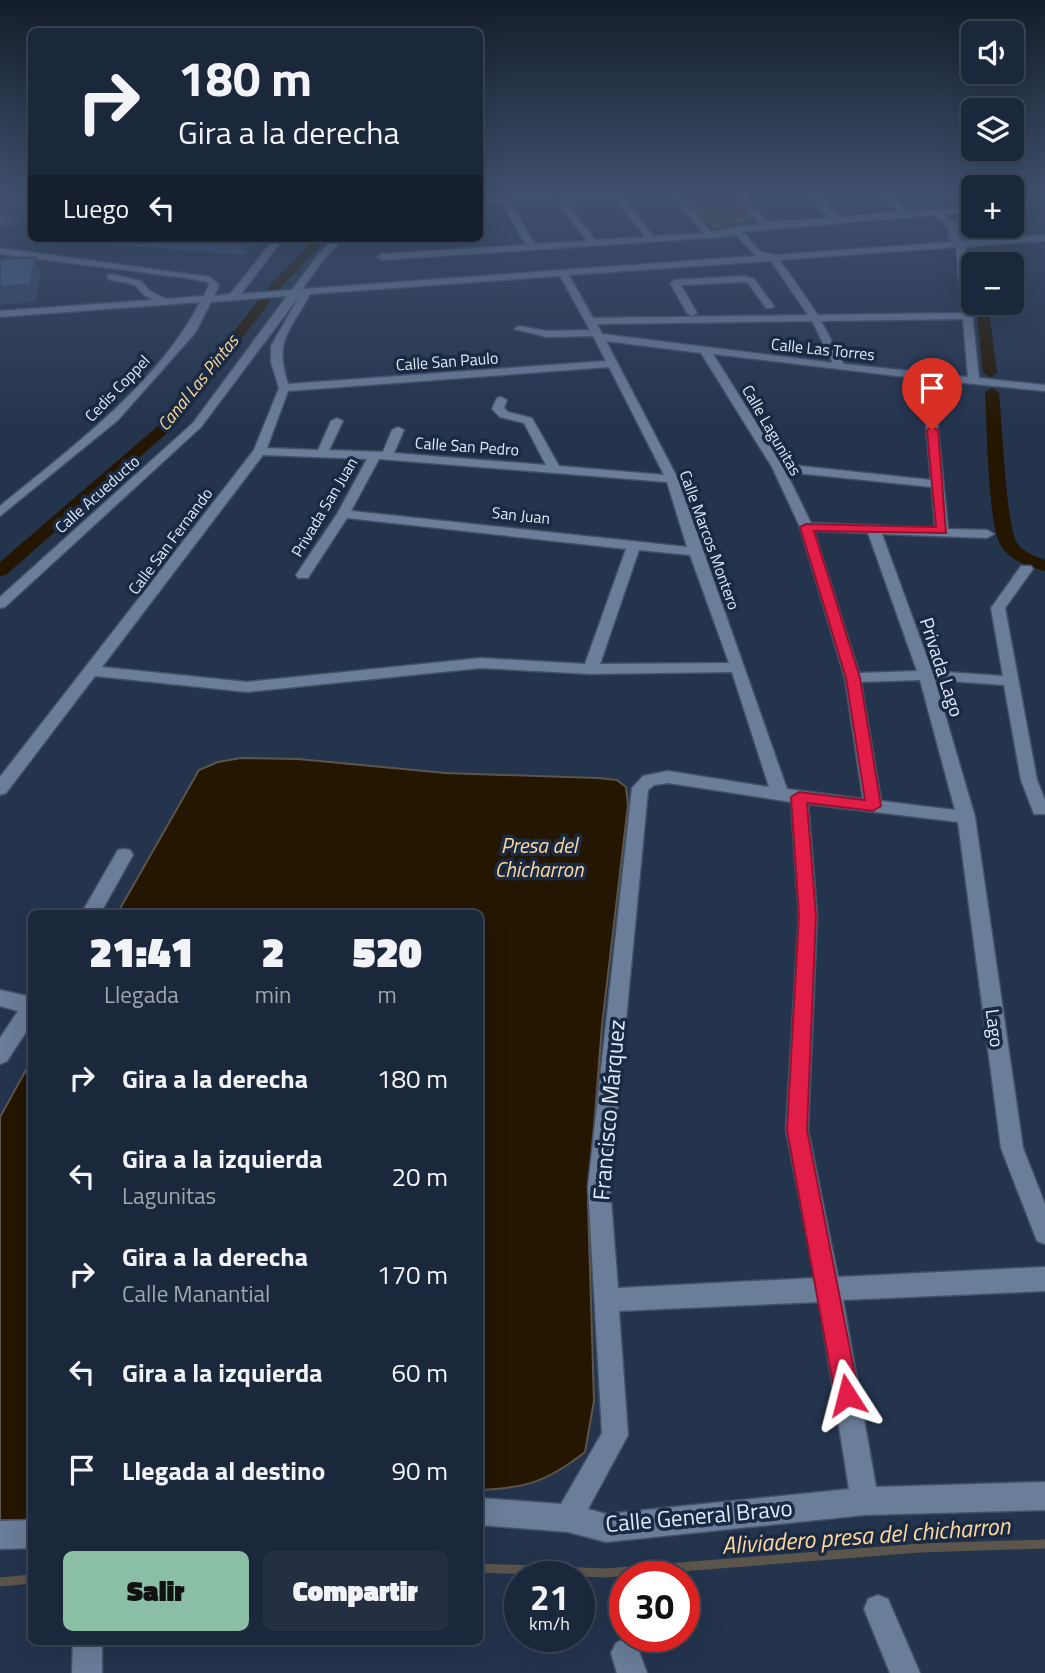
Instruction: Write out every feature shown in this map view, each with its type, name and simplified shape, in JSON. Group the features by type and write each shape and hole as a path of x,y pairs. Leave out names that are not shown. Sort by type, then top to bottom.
{"street":[{"path":"64,270 152,284"},
{"path":"149,270 210,280 214,285 208,298"},
{"path":"233,297 254,270"},
{"name":"Calle Acueducto","path":"0,604 197,425 301,292 313,270"},
{"path":"0,314 588,270"},
{"path":"704,270 710,280"},
{"path":"782,270 815,318 840,367"},
{"path":"963,270 974,381"},
{"name":"Calle Marcos Montero","path":"562,272 672,479 695,552 789,795 808,915 797,1130 829,1290 865,1502"},
{"path":"104,306 117,301 138,283 187,275"},
{"path":"692,313 676,284 736,278 751,281 769,306"},
{"path":"138,283 147,293 163,301"},
{"path":"187,289 208,298"},
{"path":"284,388 276,362 276,346 301,292"},
{"name":"Cedis Coppel","path":"0,512 114,418 191,331 208,298"},
{"path":"519,329 547,334 815,318 969,316"},
{"name":"Calle Las Torres","path":"595,330 706,352 1045,388"},
{"name":"Calle Lagunitas","path":"706,352 778,467 806,527 853,678 873,806"},
{"name":"Calle San Paulo","path":"284,388 612,364"},
{"path":"927,376 942,531"},
{"name":"Calle San Fernando","path":"0,789 260,451 284,388"},
{"path":"501,400 499,409 504,415 528,420 554,468"},
{"path":"322,453 337,421"},
{"name":"Privada San Juan","path":"303,575 398,429"},
{"name":"Calle San Pedro","path":"260,451 381,456 672,479"},
{"path":"778,467 937,484"},
{"name":"San Juan","path":"343,513 695,552"},
{"path":"806,527 986,534"},
{"name":"Privada Lago","path":"874,531 926,676 966,817"},
{"path":"591,669 634,545"},
{"path":"1026,569 998,608 1029,780 1040,810"},
{"path":"92,671 247,687 481,663 591,669 738,667"},
{"path":"853,678 926,676 1011,681"},
{"name":"Francisco Márquez","path":"568,1518 615,1435 599,1187 640,788 649,780 668,778 789,795"},
{"path":"789,795 966,817"},
{"name":"Lago","path":"966,817 1012,1148 1045,1233"},
{"path":"92,910 124,855"},
{"path":"0,998 28,1005"},
{"path":"0,1055 28,1011"},
{"path":"607,1300 1045,1279"},
{"name":"Calle General Bravo","path":"483,1512 568,1518 606,1528 865,1502 1045,1496"},
{"path":"0,1535 28,1534"},
{"path":"878,1609 905,1673"},
{"path":"87,1673 88,1645"}],"water":[{"name":"Presa del Chicharron","path":"241,758 298,759 445,773 597,778 617,780 626,787 628,805 602,1025 588,1203 594,1401 585,1452 548,1476 524,1485 483,1490 483,910 119,910 199,770 218,762"},
{"path":"28,1066 28,1520 0,1520 0,1117"}],"building":[{"path":"0,270 33,270 30,284 0,287"}],"waterway":[{"name":"Canal Las Pintas","path":"0,571 171,422 274,288 291,270"},
{"path":"983,315 990,373"},
{"path":"992,392 1002,519 1007,542 1018,555 1045,566"},
{"name":"Aliviadero presa del chicharron","path":"483,1568 605,1573 920,1548 1045,1544"},
{"name":"Aliviadero presa del chicharron","path":"0,1582 28,1579"}],"route":[{"path":"847,1395 797,1130 808,915 799,797 873,806 853,678 806,527 942,531 932,430"}]}
